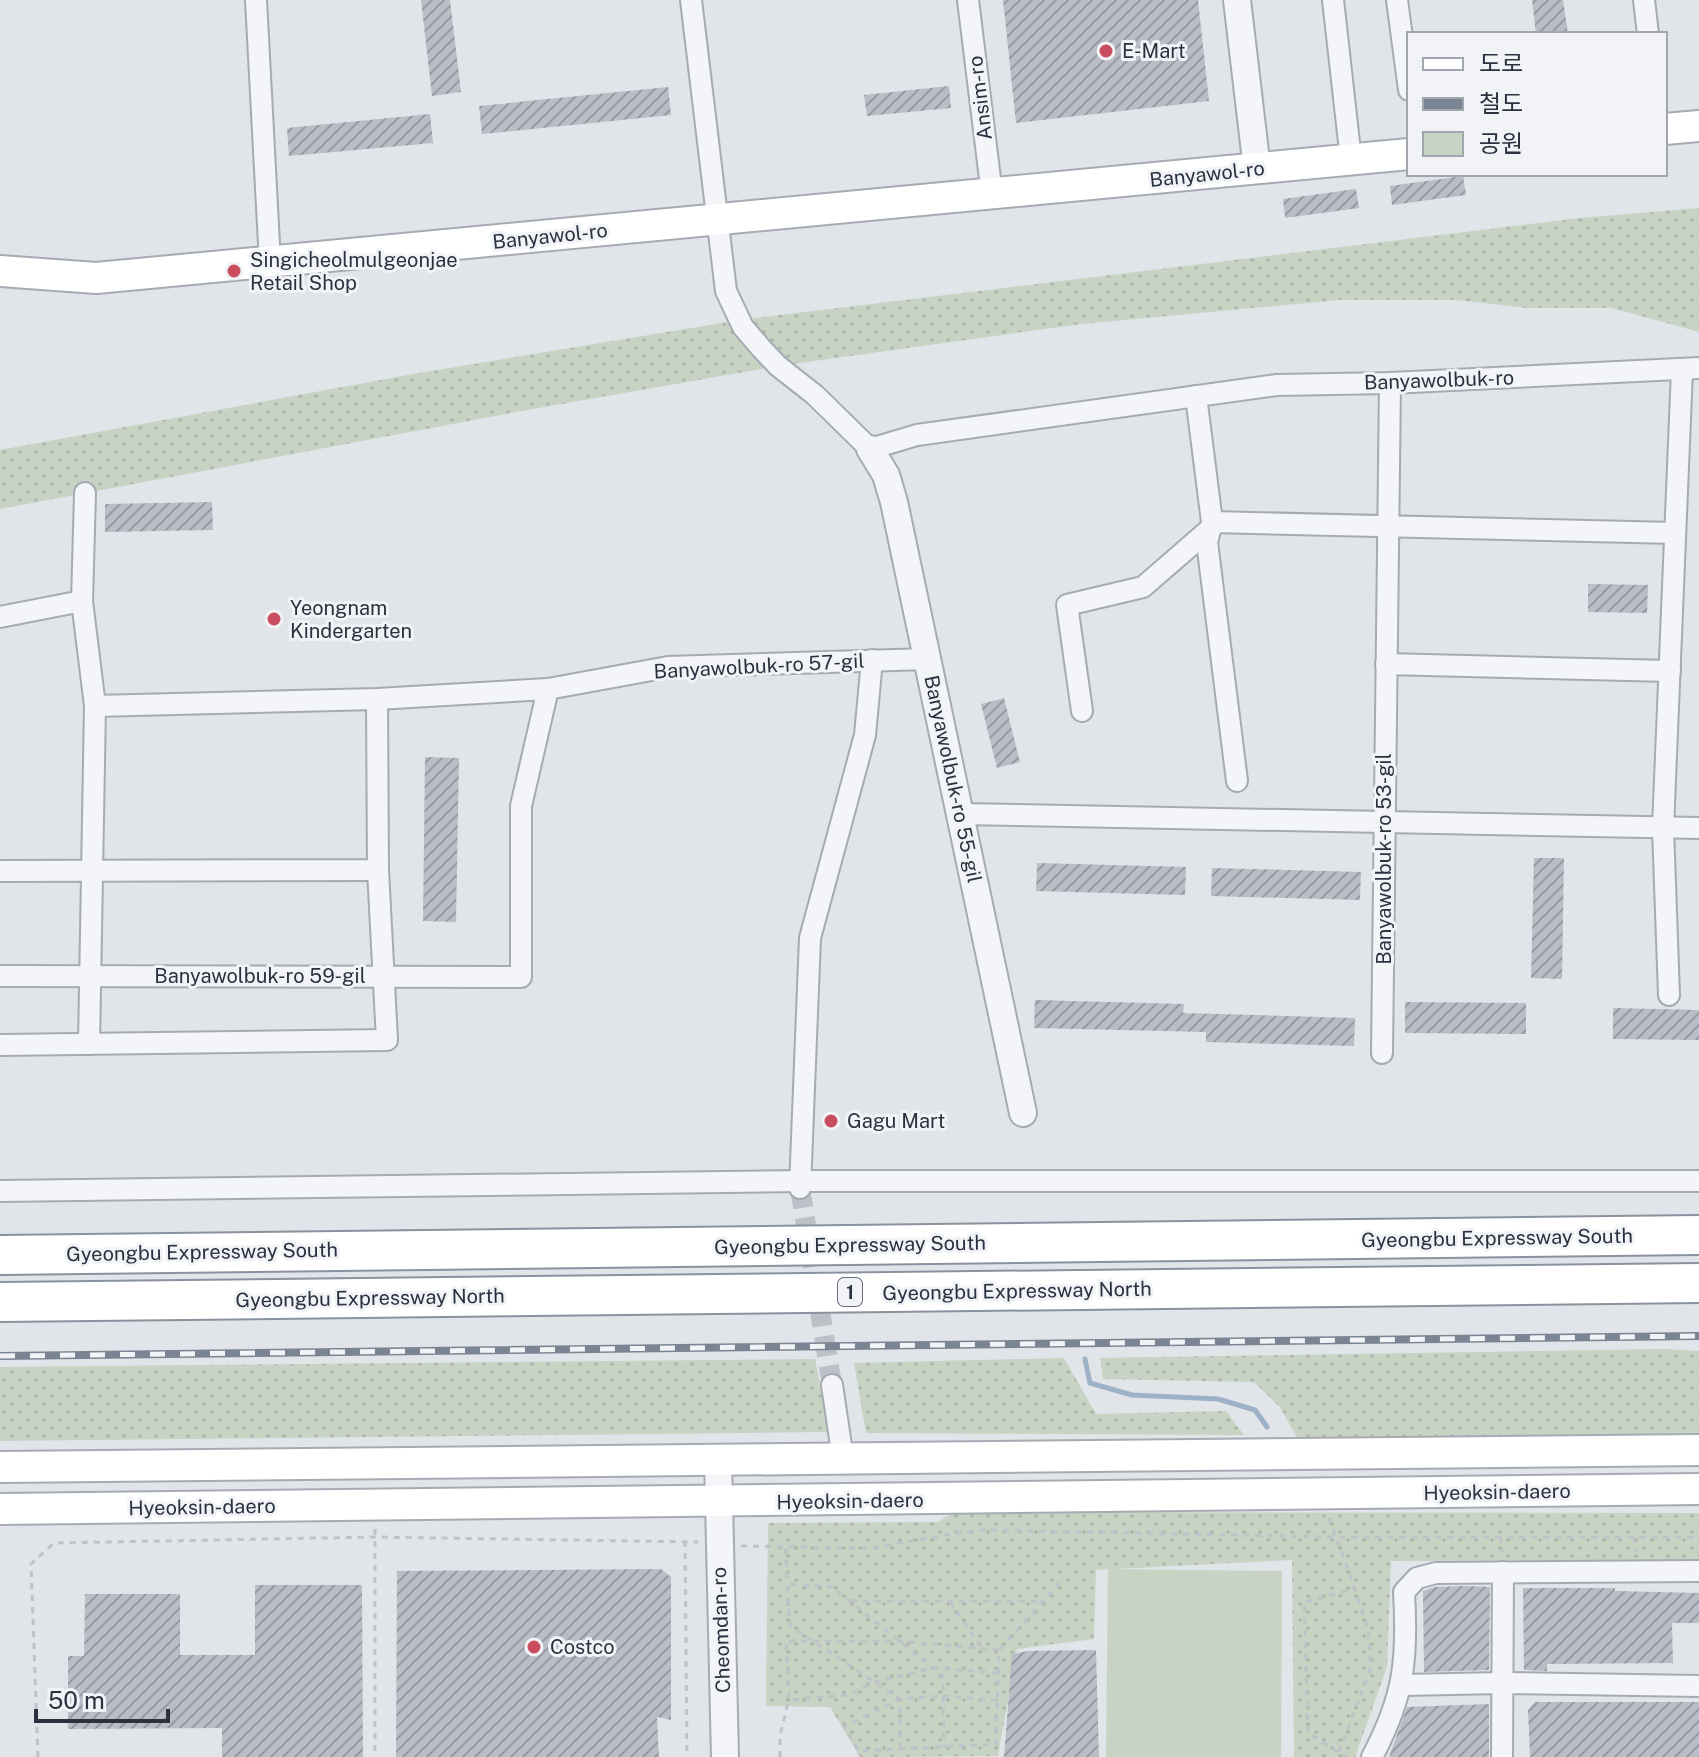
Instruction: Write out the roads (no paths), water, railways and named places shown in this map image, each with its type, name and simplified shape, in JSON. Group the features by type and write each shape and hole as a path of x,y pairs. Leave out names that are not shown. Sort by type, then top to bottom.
{"highway":[{"name":"Gyeongbu Expressway South","path":"0,1255 1699,1235"},
{"name":"Gyeongbu Expressway North","path":"0,1302 1699,1283"}],"main road":[{"path":"1667,129 1699,126"},
{"name":"Banyawol-ro","path":"0,271 96,278 1407,154"},
{"path":"0,1467 1699,1450"},
{"name":"Hyeoksin-daero","path":"0,1509 718,1503 1699,1489"}],"street":[{"path":"256,0 270,263"},
{"path":"691,0 726,291 743,327 778,366 815,395 870,449"},
{"name":"Ansim-ro","path":"968,0 992,195"},
{"path":"1237,0 1257,169"},
{"path":"1333,0 1351,160"},
{"path":"1397,0 1407,75"},
{"path":"1644,0 1648,32"},
{"name":"Banyawolbuk-ro","path":"870,449 917,435 1277,385 1691,369 1675,533 1663,828 1669,995"},
{"name":"Banyawolbuk-ro 53-gil","path":"1382,1053 1390,383"},
{"path":"1196,396 1211,525 1207,542 1237,781"},
{"name":"Banyawolbuk-ro 55-gil","path":"870,449 886,475 894,502 1023,1113"},
{"path":"85,493 82,601 95,706 89,1044"},
{"path":"1082,711 1067,605 1143,587 1211,525 1675,533"},
{"path":"0,617 82,601"},
{"name":"Banyawolbuk-ro 57-gil","path":"95,706 377,699 548,689 668,667 928,659"},
{"path":"800,1184 810,938 865,735 872,660"},
{"path":"1386,664 1670,671"},
{"name":"Banyawolbuk-ro 59-gil","path":"0,976 521,977 521,806 548,689"},
{"path":"0,1045 387,1040 378,870 377,699"},
{"path":"960,814 1699,828"},
{"path":"0,871 378,870"},
{"path":"0,1191 1699,1181"},
{"path":"832,1385 843,1459"},
{"name":"Cheomdan-ro","path":"718,1460 725,1757"},
{"path":"1372,1757 1391,1722 1402,1685 1406,1621 1404,1592 1417,1578 1436,1573 1699,1571"},
{"path":"1502,1757 1503,1572"},
{"path":"1402,1685 1699,1686"}],"waterway":[{"path":"1085,1359 1090,1383 1132,1395 1218,1399 1255,1410 1267,1427"}],"tunnel":[{"path":"800,1188 832,1385"}],"railway":[{"path":"0,1356 1699,1336"}],"place":[{"name":"E-Mart","path":"1106,51"},
{"name":"Singicheolmulgeonjae Retail Shop","path":"234,271"},
{"name":"Yeongnam Kindergarten","path":"274,619"},
{"name":"Gagu Mart","path":"831,1121"},
{"name":"Costco","path":"534,1647"}]}
